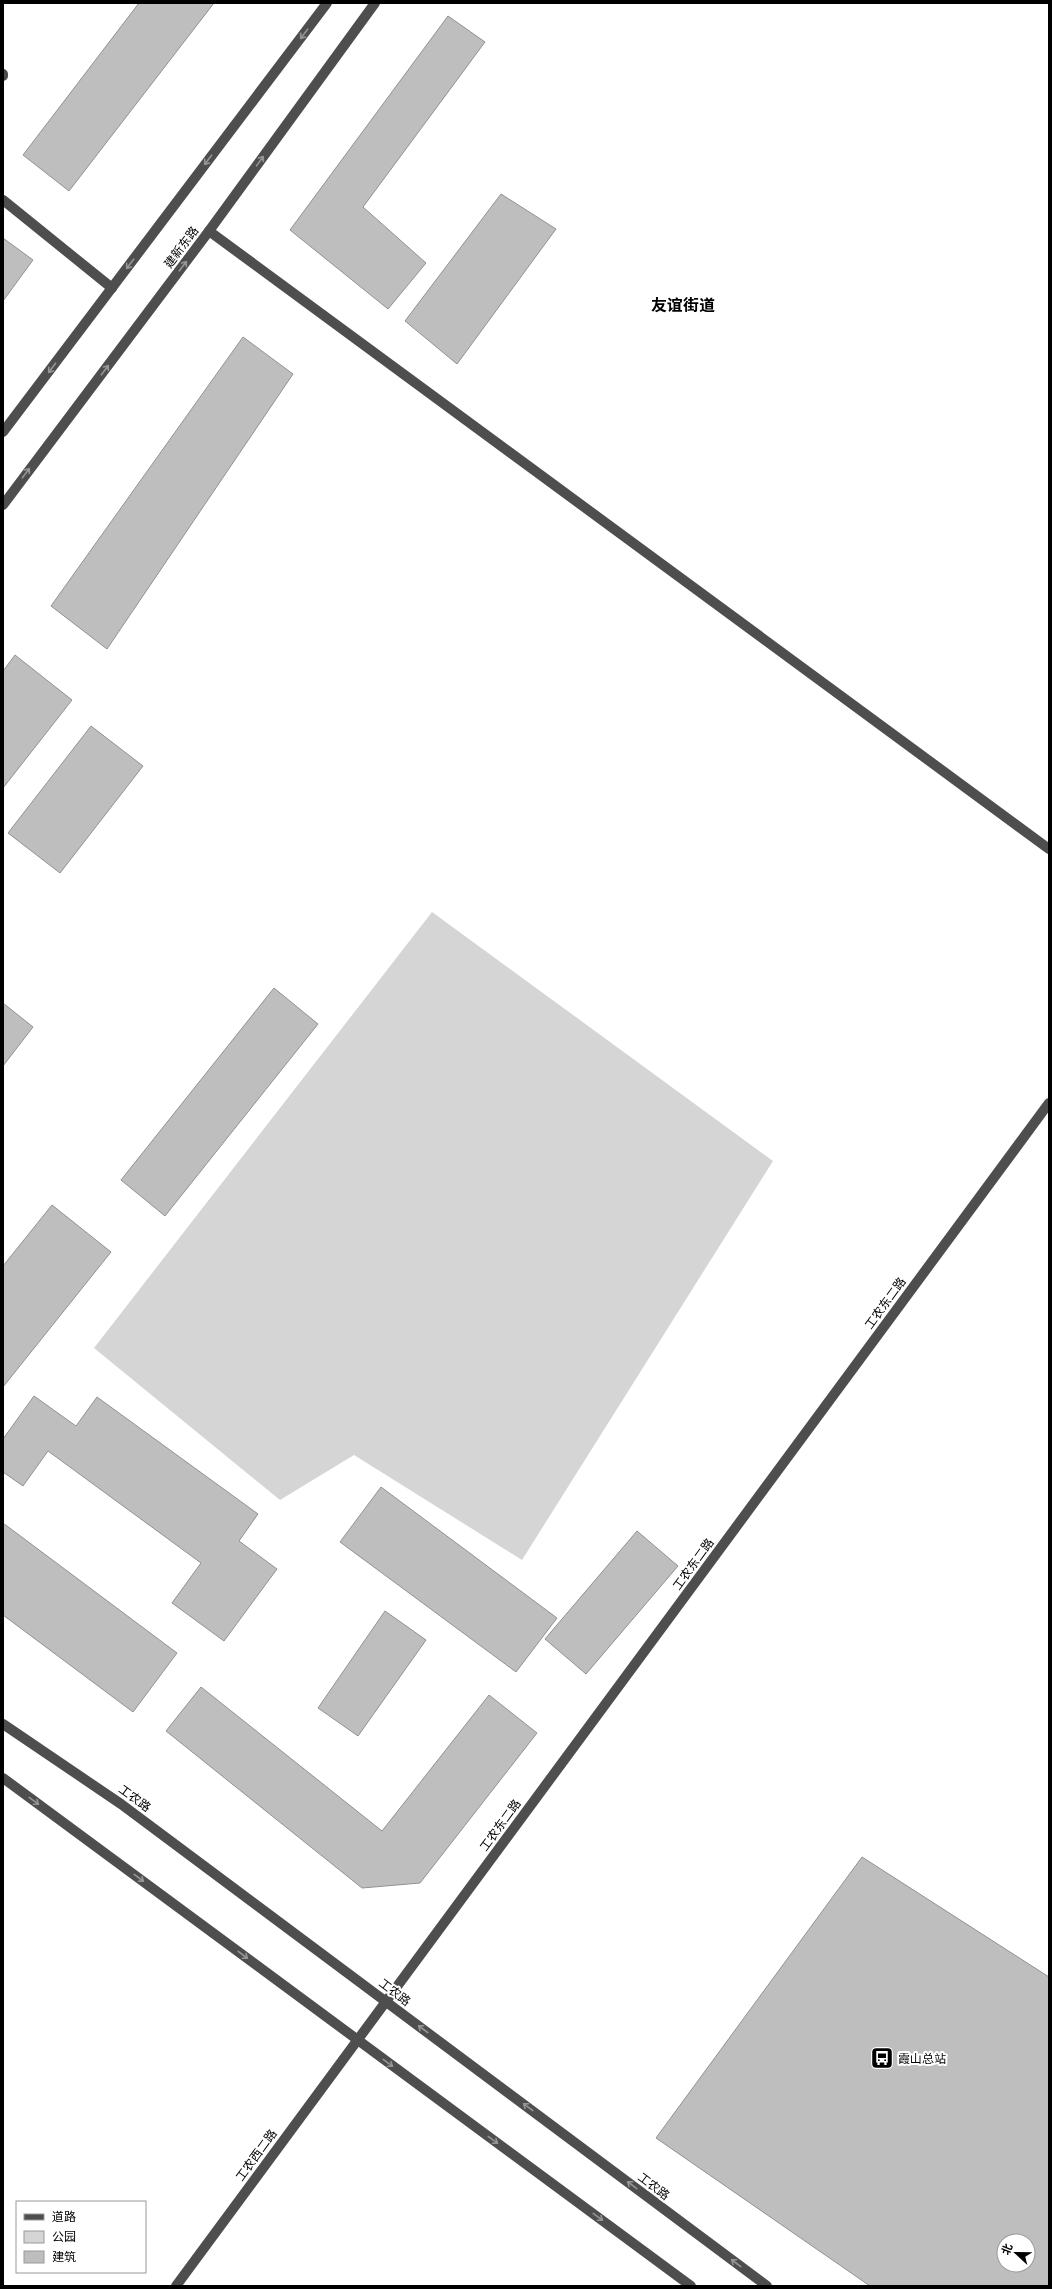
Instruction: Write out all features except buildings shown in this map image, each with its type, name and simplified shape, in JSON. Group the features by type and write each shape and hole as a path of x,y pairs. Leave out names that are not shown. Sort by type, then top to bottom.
{"street":[{"path":"3,432 327,3"},
{"name":"建新东路","path":"3,505 209,232 375,3"},
{"path":"3,200 112,288"},
{"path":"209,232 1049,849"},
{"name":"工农东二路","path":"357,2040 1049,1103"},
{"name":"工农路","path":"3,1724 121,1804 767,2286"},
{"path":"3,1778 691,2286"},
{"name":"工农西二路","path":"176,2286 357,2040"}],"green space":[{"path":"432,912 773,1161 522,1560 354,1455 280,1500 94,1348"}],"place":[{"name":"霞山总站","path":"882,2058"}],"district":[{"name":"友谊街道","path":"683,305"}]}
